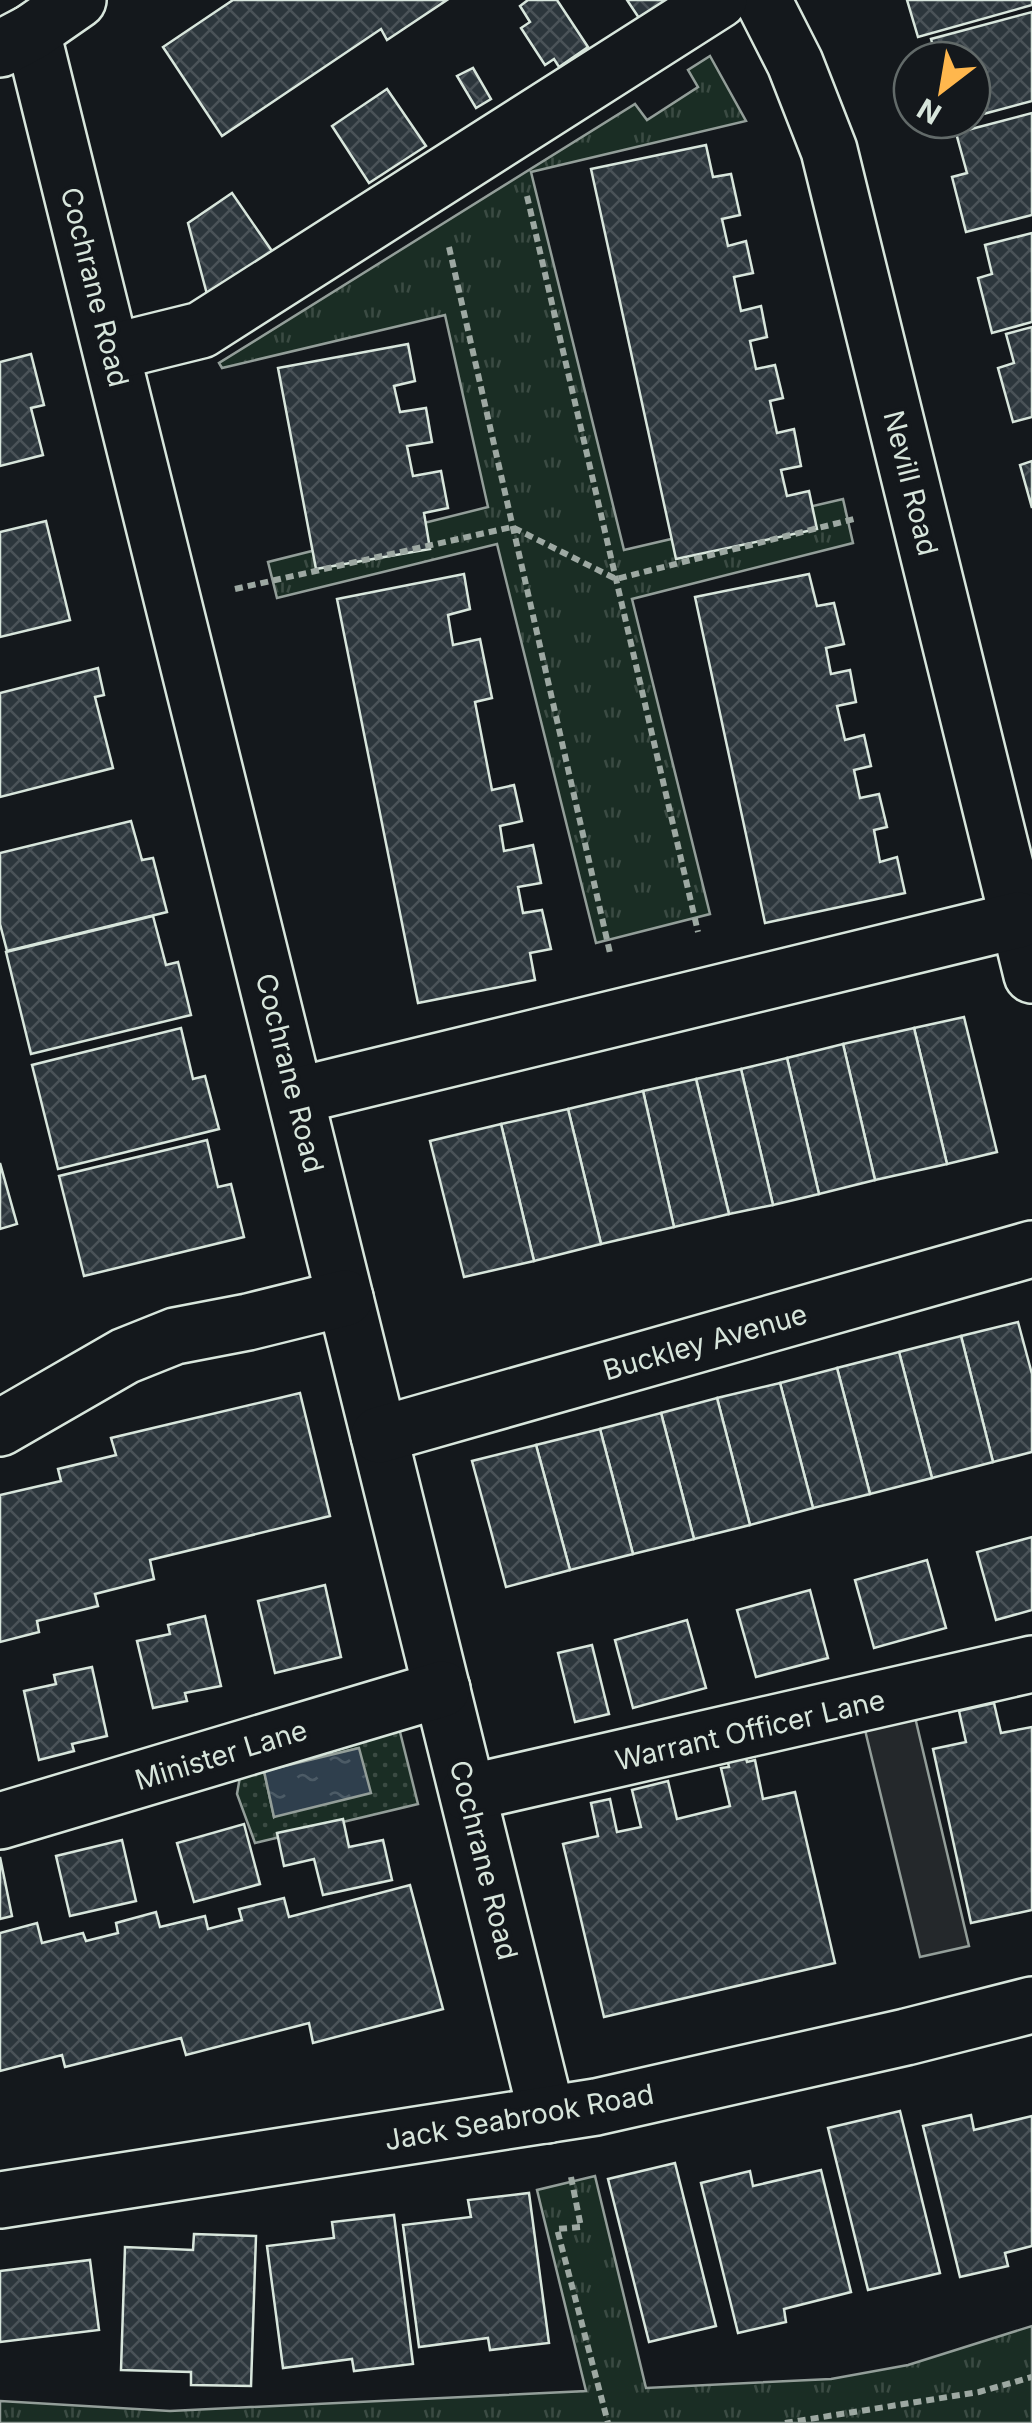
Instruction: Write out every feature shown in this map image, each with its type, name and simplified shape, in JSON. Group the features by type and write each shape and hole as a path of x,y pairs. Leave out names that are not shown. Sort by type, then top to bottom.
{"street":[{"path":"16,40 78,0"},
{"path":"112,352 201,330 720,0"},
{"name":"Nevill Road","path":"764,0 829,150 1032,975"},
{"name":"Cochrane Road","path":"16,40 112,352 546,2115"},
{"path":"296,1096 1018,920"},
{"name":"Buckley Avenue","path":"379,1435 1032,1248"},
{"path":"0,1428 125,1356 176,1336 345,1298"},
{"name":"Warrant Officer Lane","path":"468,1794 1032,1664"},
{"name":"Minister Lane","path":"0,1821 442,1690"},
{"name":"Jack Seabrook Road","path":"0,2200 596,2107 1032,2006"}],"path":[{"path":"512,131 700,932 686,935"},
{"path":"434,182 610,953 627,949"},
{"path":"233,589 512,527 616,579 854,519"},
{"path":"571,2177 581,2227 557,2229 608,2423"},
{"path":"785,2423 979,2392 1032,2376"}],"green space":[{"path":"710,56 746,121 531,172 624,550 843,499 853,543 632,599 710,914 596,943 497,544 277,598 268,562 488,507 445,315 222,368 219,363 635,104 647,120 698,87 688,70"},
{"path":"397,1720 418,1804 255,1843 237,1794 241,1771 314,1745 310,1760 264,1771 274,1817 359,1748 331,1755 336,1735"},
{"path":"595,2176 646,2388 831,2379 908,2365 1032,2326 1032,2423 0,2423 0,2401 170,2411 586,2391 537,2190"}],"shaded area":[{"path":"915,1717 969,1946 920,1957 865,1730"}],"water":[{"path":"359,1748 371,1793 274,1817 264,1771"}],"building":[{"path":"233,0 447,0 387,40 381,29 222,136 163,47"},
{"path":"528,0 557,0 588,47 559,67 554,59 545,65 521,28 530,22 520,6"},
{"path":"627,0 667,0 639,18"},
{"path":"907,0 1032,0 1032,5 918,37"},
{"path":"1032,12 1032,101 992,112 992,40 931,39"},
{"path":"473,68 491,99 476,108 457,76"},
{"path":"387,89 426,146 369,183 332,126"},
{"path":"1032,113 1032,215 966,232 952,177 967,173 958,140 992,140 992,124"},
{"path":"706,145 713,177 731,174 740,215 722,219 728,246 746,241 753,273 734,277 741,311 761,306 767,337 750,341 756,369 775,365 783,398 770,401 777,433 794,429 801,466 781,470 787,496 809,491 817,529 676,559 591,169"},
{"path":"232,193 274,254 208,298 188,223"},
{"path":"1032,233 1032,322 992,333 978,278 992,274 985,245"},
{"path":"1032,327 1032,417 1013,422 998,368 1014,363 1006,334"},
{"path":"408,344 415,381 394,386 400,412 426,408 432,442 407,446 413,476 441,471 448,508 424,513 430,549 316,569 278,368"},
{"path":"31,354 44,405 31,408 43,455 0,466 0,362"},
{"path":"1032,461 1032,508 1020,465"},
{"path":"46,521 70,620 0,637 0,532"},
{"path":"464,574 470,609 448,615 453,645 480,639 492,698 475,702 492,790 514,785 522,821 500,826 504,851 533,845 541,883 518,887 523,913 542,910 551,949 530,953 535,980 418,1003 337,599"},
{"path":"809,574 817,606 834,603 844,644 826,648 831,674 850,670 856,702 837,706 845,740 864,735 871,766 854,770 860,798 879,794 887,827 874,830 880,862 897,857 905,893 765,923 695,597"},
{"path":"98,668 104,695 95,697 113,768 0,797 0,693"},
{"path":"131,821 142,860 153,858 167,912 7,951 0,924 0,853"},
{"path":"153,916 166,965 178,962 191,1015 31,1054 6,952"},
{"path":"964,1017 997,1152 947,1164 914,1028"},
{"path":"181,1028 193,1079 205,1076 219,1129 58,1169 32,1065"},
{"path":"914,1028 947,1164 875,1180 843,1044"},
{"path":"843,1044 875,1180 819,1194 787,1058"},
{"path":"787,1058 819,1194 773,1205 741,1069"},
{"path":"741,1069 773,1205 729,1214 696,1079"},
{"path":"696,1079 729,1214 674,1227 643,1091"},
{"path":"643,1091 674,1227 601,1244 568,1109"},
{"path":"568,1109 601,1244 534,1261 501,1124"},
{"path":"501,1124 534,1261 464,1277 430,1141"},
{"path":"207,1140 218,1187 231,1184 244,1237 84,1276 59,1176"},
{"path":"0,1163 17,1224 0,1229"},
{"path":"1018,1322 1032,1374 1032,1452 993,1462 961,1336"},
{"path":"961,1336 993,1462 932,1478 899,1352"},
{"path":"899,1352 932,1478 870,1494 837,1368"},
{"path":"837,1368 870,1494 813,1508 780,1383"},
{"path":"780,1383 813,1508 750,1525 717,1398"},
{"path":"300,1393 330,1516 150,1560 154,1579 95,1594 98,1606 37,1621 39,1632 0,1642 0,1495 61,1481 58,1469 116,1455 111,1438"},
{"path":"717,1398 750,1525 694,1539 661,1413"},
{"path":"661,1413 694,1539 633,1554 600,1429"},
{"path":"600,1429 633,1554 570,1570 536,1445"},
{"path":"536,1445 570,1570 506,1587 472,1461"},
{"path":"1032,1537 1032,1610 996,1620 977,1552"},
{"path":"927,1560 946,1628 874,1648 855,1580"},
{"path":"325,1585 341,1657 275,1673 258,1601"},
{"path":"810,1590 828,1658 756,1677 737,1610"},
{"path":"205,1616 221,1686 185,1693 187,1701 153,1708 137,1641 170,1634 168,1625"},
{"path":"687,1620 706,1688 633,1708 615,1640"},
{"path":"592,1645 609,1714 575,1722 558,1653"},
{"path":"92,1667 107,1736 72,1744 74,1751 39,1760 24,1691 56,1684 54,1675"},
{"path":"994,1703 1001,1733 1032,1727 1032,1910 971,1923 933,1749 966,1742 959,1711"},
{"path":"745,1755 747,1762 755,1760 763,1799 795,1792 835,1963 604,2017 563,1844 598,1836 591,1803 610,1799 617,1832 641,1827 632,1790 668,1781 677,1819 730,1806 721,1768 729,1767 727,1759"},
{"path":"343,1819 349,1847 383,1840 392,1880 323,1895 314,1859 284,1866 277,1833"},
{"path":"244,1824 260,1884 194,1902 177,1843"},
{"path":"122,1840 136,1901 70,1916 56,1856"},
{"path":"0,1857 12,1916 0,1919"},
{"path":"410,1885 443,2009 313,2043 309,2023 186,2055 181,2038 65,2067 62,2055 0,2071 0,1933 37,1923 42,1943 83,1933 86,1941 118,1933 116,1923 156,1912 160,1927 205,1916 208,1929 242,1920 239,1909 284,1898 289,1917"},
{"path":"900,2111 940,2273 868,2290 828,2128"},
{"path":"971,2115 974,2130 1032,2116 1032,2246 1005,2253 1008,2266 960,2277 923,2126"},
{"path":"675,2163 716,2326 649,2342 608,2179"},
{"path":"821,2170 851,2292 784,2309 786,2322 738,2333 701,2183 750,2171 753,2186"},
{"path":"529,2193 549,2343 490,2350 488,2338 419,2347 403,2225 471,2217 468,2200"},
{"path":"394,2215 413,2364 354,2371 352,2359 283,2368 267,2246 334,2238 332,2222"},
{"path":"194,2234 256,2236 251,2386 191,2385 191,2372 121,2370 125,2247 193,2250"},
{"path":"90,2260 99,2330 0,2342 0,2271"}]}
